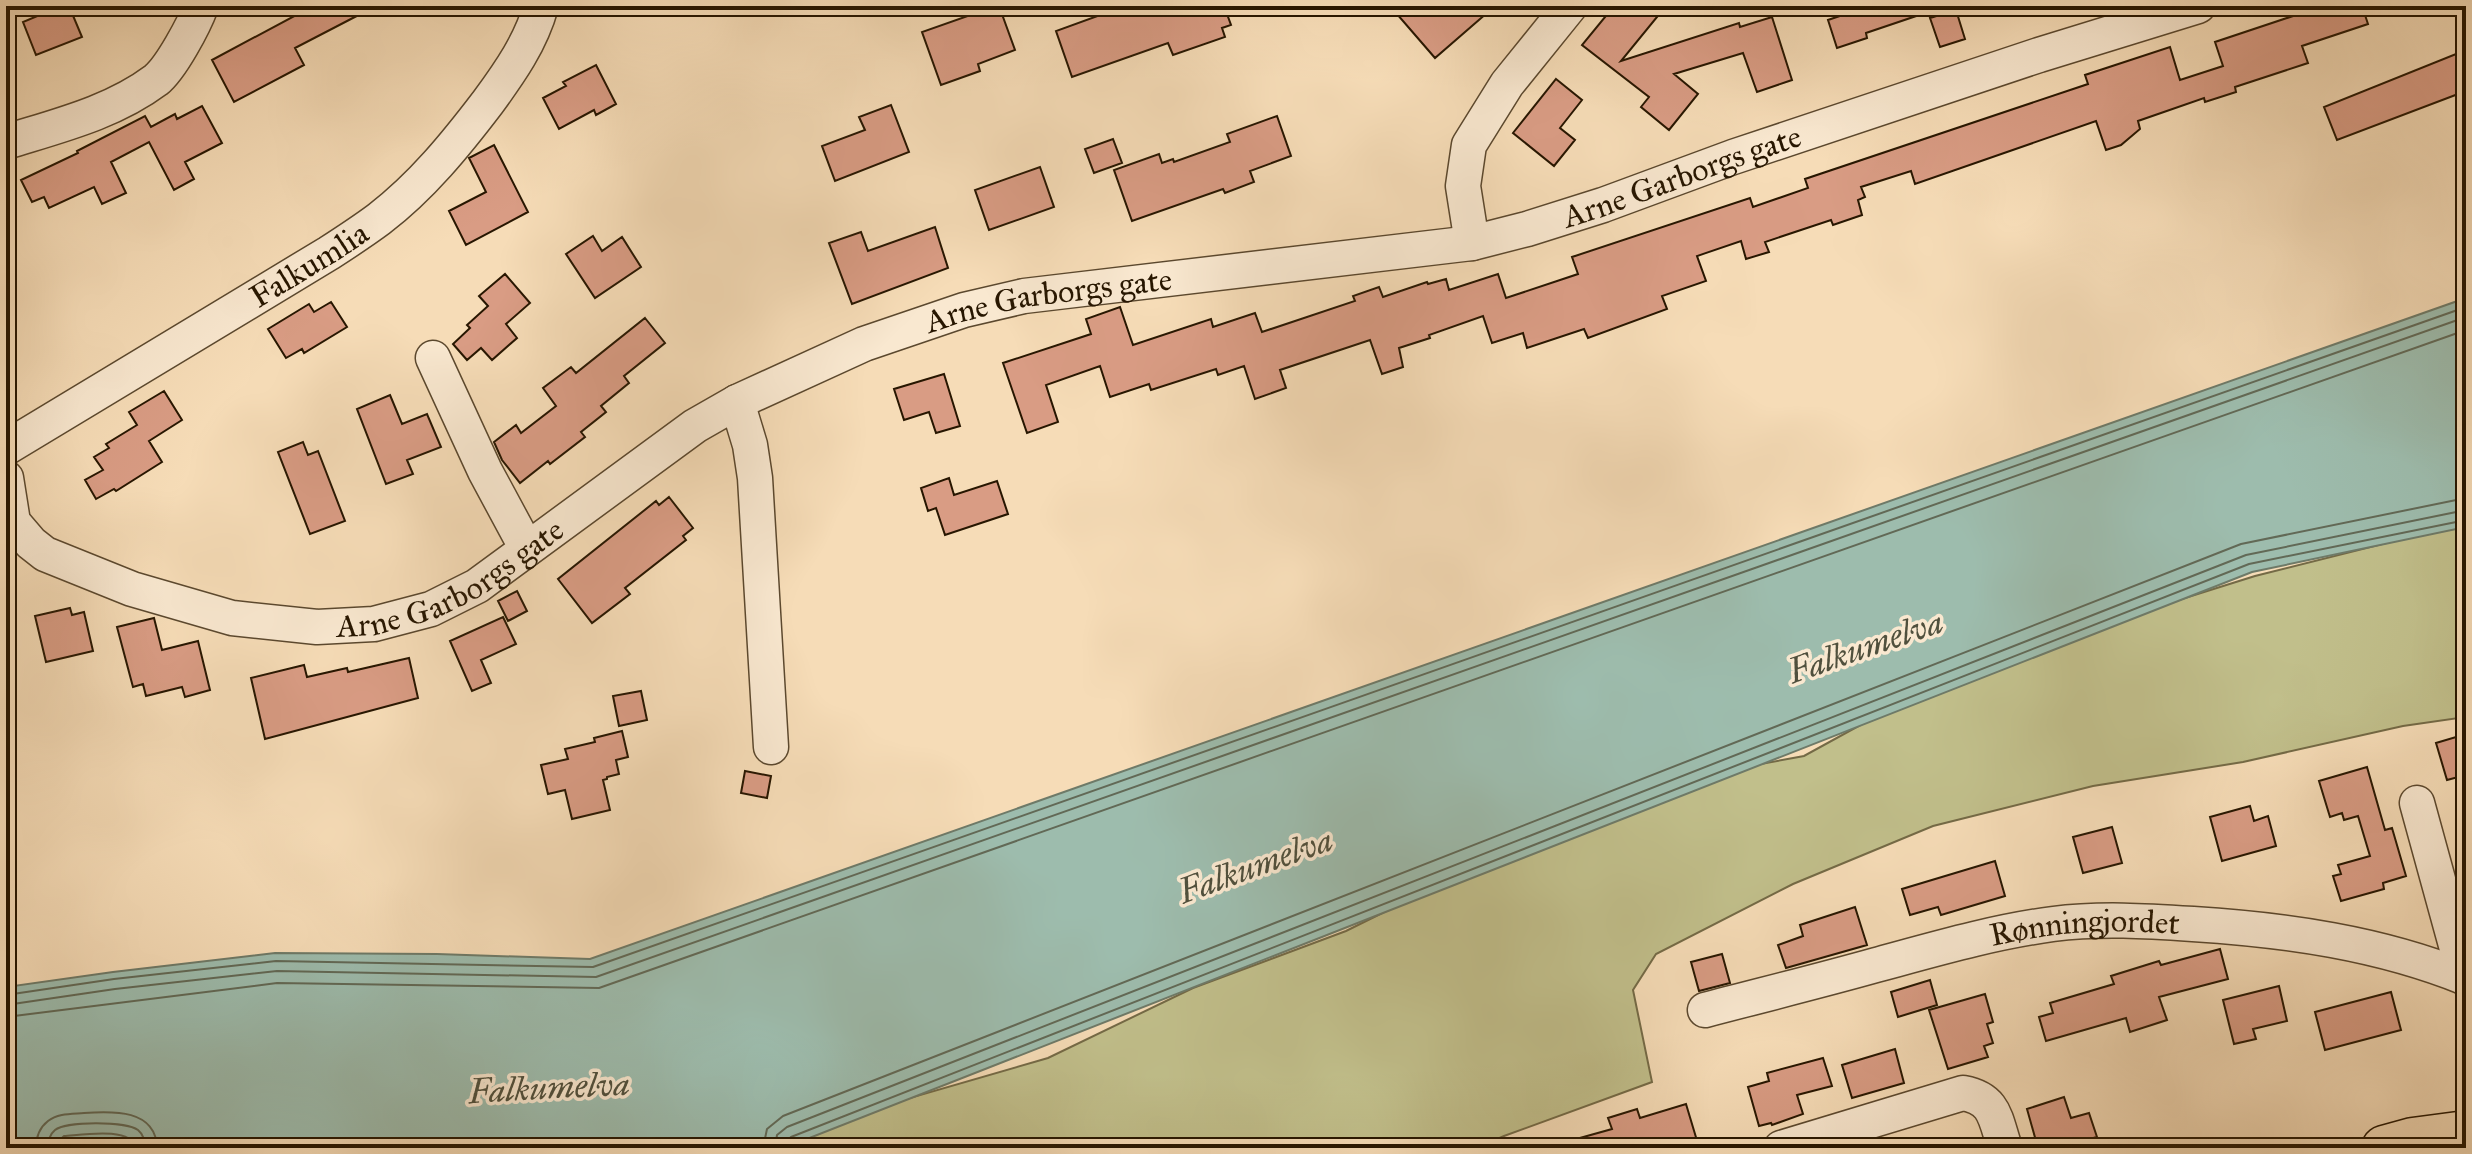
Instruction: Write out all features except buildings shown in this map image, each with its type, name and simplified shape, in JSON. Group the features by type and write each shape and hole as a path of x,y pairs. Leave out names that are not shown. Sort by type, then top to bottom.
{"main road":[{"path":"2404,1145 2466,1133"}],"street":[{"path":"6,142 98,113 158,79 192,29 201,6"},
{"name":"Falkumlia","path":"6,448 329,253 379,219 417,186 459,140 513,68 541,6"},
{"path":"1472,243 1463,186 1469,145 1507,84 1570,6"},
{"name":"Arne Garborgs gate","path":"6,478 13,522 31,543 45,554 132,589 232,618 317,627 374,624 431,609 477,586 695,426 737,402 864,344 964,310 1024,296 1472,243 1603,205 1733,157 2039,55 2198,6"},
{"path":"433,358 485,471 527,549"},
{"path":"737,402 750,445 755,478 771,747"},
{"path":"2417,803 2466,978"},
{"name":"Rønningjordet","path":"1705,1010 1980,937 2057,923 2089,921 2146,921 2307,934 2394,954 2466,978"},
{"path":"1781,1148 1963,1093 1980,1096 1990,1107 2005,1148"}],"shaded area":[{"path":"2466,523 2466,717 2403,726 2243,762 2093,786 1933,826 1793,884 1656,954 1633,990 1652,1082 1477,1148 737,1148 1048,1058 1193,988 1346,931 1637,787 1804,756 1946,678 2255,576"}],"water":[{"name":"Falkumelva","path":"2466,298 2466,527 2252,572 784,1148 154,1148 106,1141 6,1148 6,987 275,953 590,959"}]}
